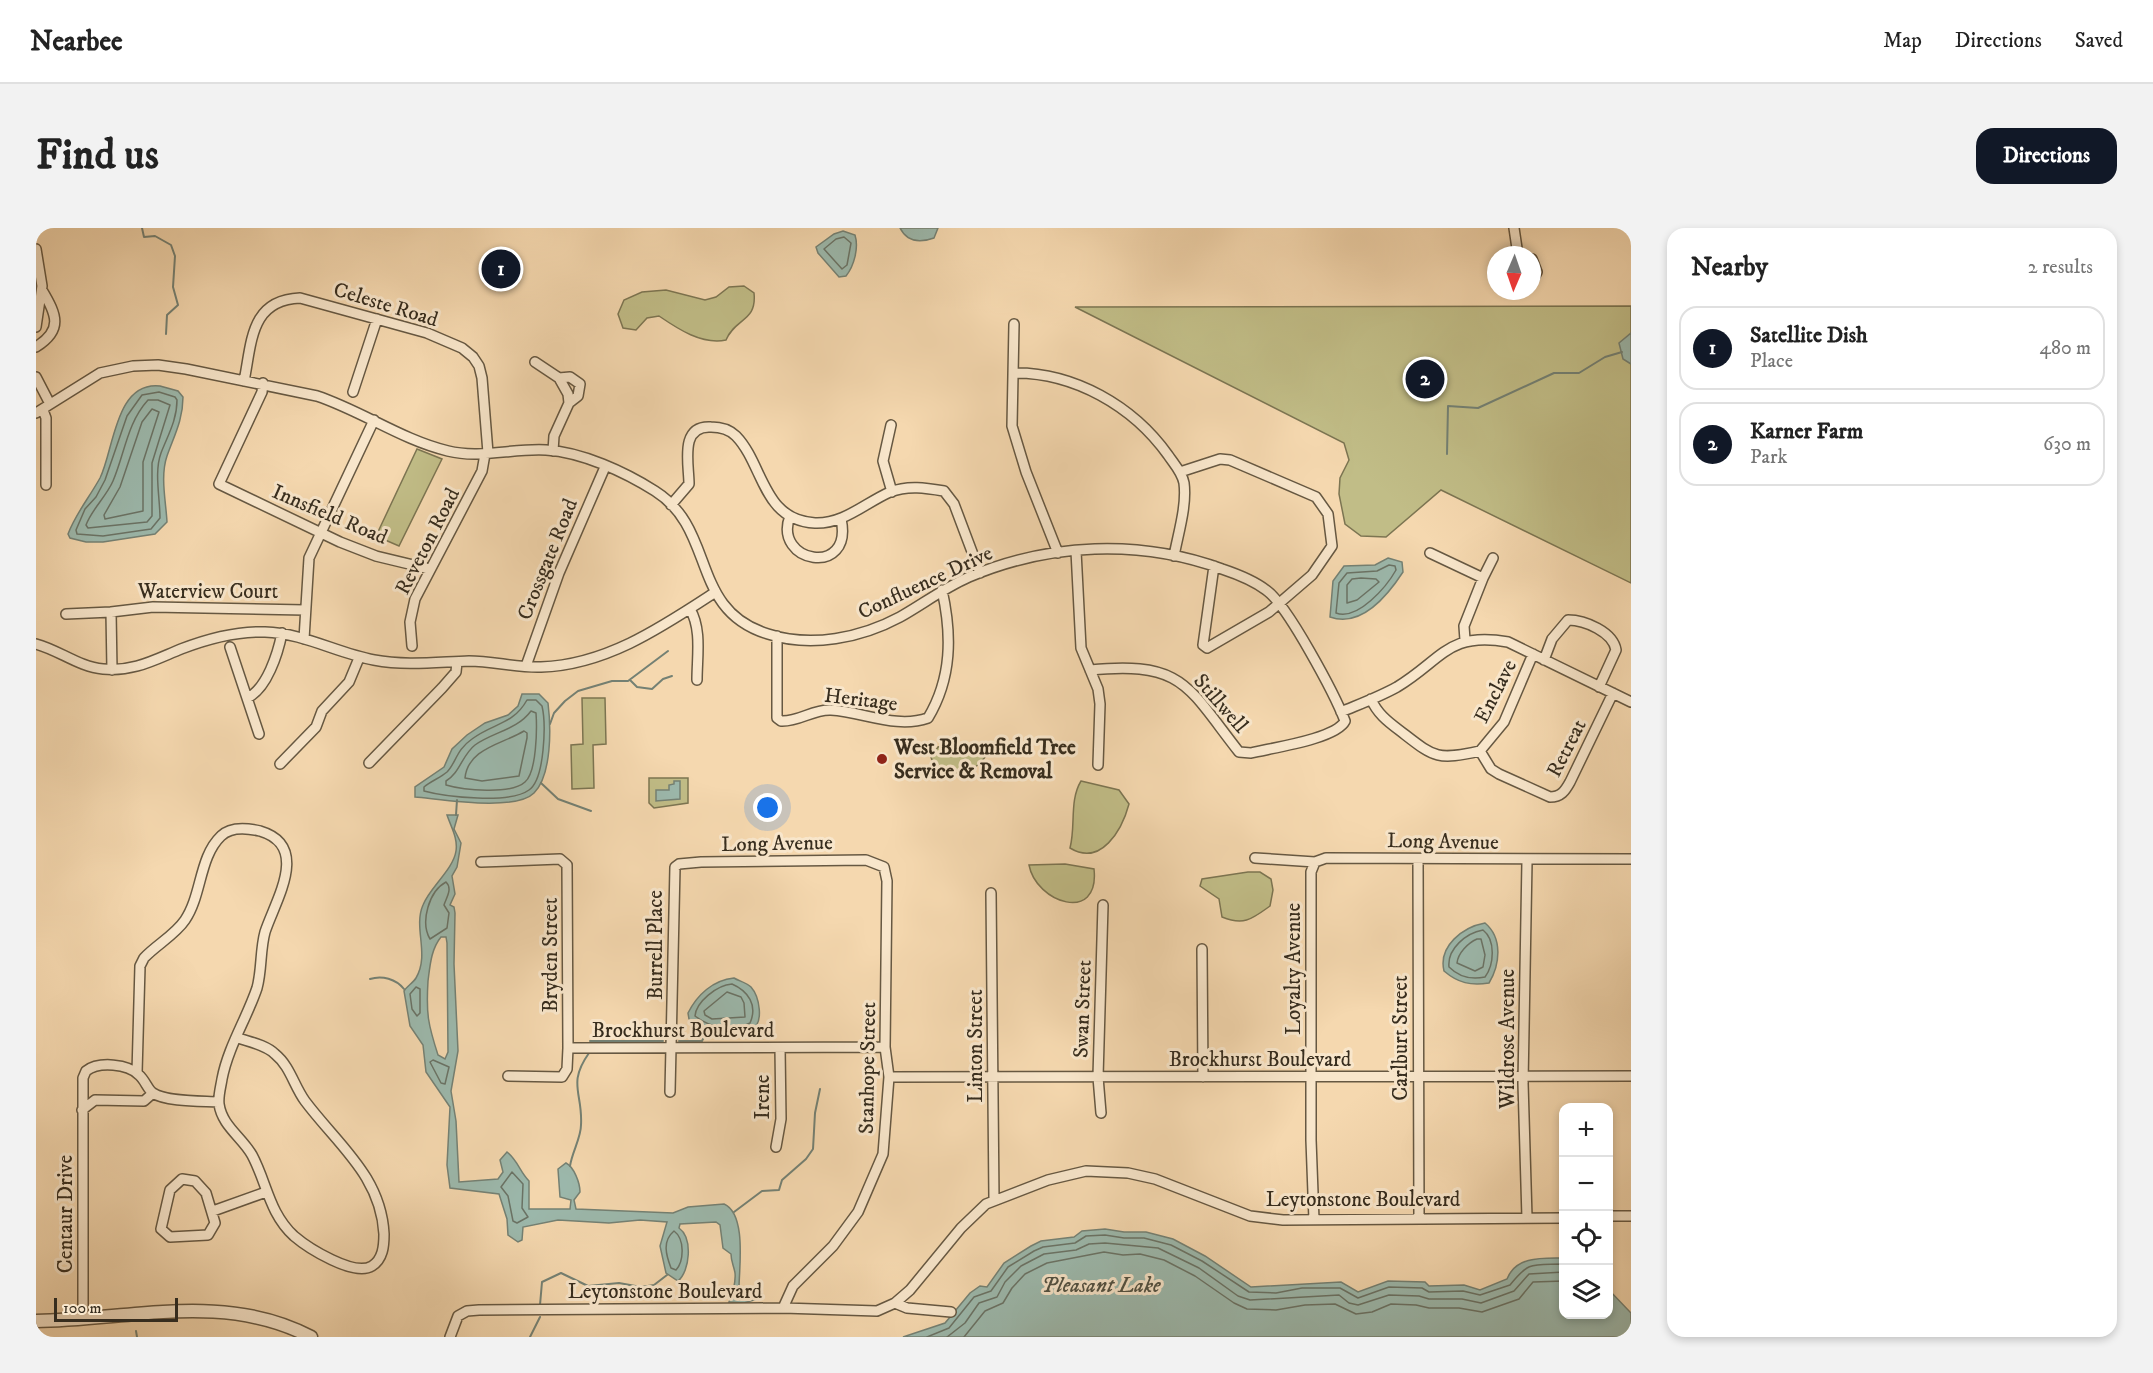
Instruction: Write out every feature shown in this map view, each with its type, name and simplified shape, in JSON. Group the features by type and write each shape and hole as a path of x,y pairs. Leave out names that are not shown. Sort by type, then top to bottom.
{"street":[{"path":"1514,228 1517,246"},
{"path":"36,249 42,290 36,327"},
{"path":"36,347 47,340 53,332 56,318 42,290"},
{"name":"Celeste Road","path":"244,381 255,327 261,314 270,305 285,299 300,298 427,333 462,348 473,357 479,366 482,378 486,453"},
{"path":"353,392 377,319"},
{"path":"1014,324 1011,405 1017,444 1058,553"},
{"path":"535,362 559,378 565,385 569,403"},
{"path":"36,644 51,648 81,664 112,670 145,666 182,649 219,637 254,632 282,633 359,658 412,664 457,662 526,666 566,664 609,653 690,609 714,593 698,544 686,520 657,492 605,467 568,453 553,451 469,455 426,445 317,396 263,383 158,365 133,366 100,373 43,409"},
{"path":"1013,373 1056,376 1111,402 1132,416 1146,430 1180,472 1184,484 1174,556"},
{"path":"36,377 46,418 46,485"},
{"path":"553,451 554,436 569,403 578,396 580,384 570,377 559,378"},
{"name":"Innsfield Road","path":"263,383 262,392 219,484 320,533 376,556 430,569"},
{"path":"304,639 309,558 374,420"},
{"path":"891,425 883,461 892,492"},
{"path":"670,505 688,484 686,445 696,430 708,427 722,428 736,436 772,499 790,516 814,523 841,519 892,492 913,487 944,491 954,504 980,573"},
{"name":"Reveton Road","path":"412,646 410,622 415,599 482,471 486,453"},
{"path":"1180,472 1220,459 1230,460 1316,497 1328,514 1332,546 1312,575 1254,622 1207,648 1203,645 1215,566"},
{"name":"Crossgate Road","path":"526,666 559,573 605,467"},
{"path":"790,516 785,533 788,540 802,553 816,558 830,555 840,547 844,533 841,519"},
{"name":"Confluence Drive","path":"714,593 721,603 743,622 777,636 816,640 865,632 903,616 942,590 980,573 1023,559 1076,551 1131,549 1174,556 1215,566 1269,591 1293,621 1341,712"},
{"path":"1076,551 1081,648 1098,688 1100,704 1098,765"},
{"path":"1431,553 1483,578"},
{"path":"1465,640 1464,626 1493,558"},
{"name":"Heritage","path":"777,636 777,718 781,721 814,711 831,710 914,723 928,718 944,686 949,635 942,590"},
{"name":"Waterview Court","path":"66,614 153,608 305,610"},
{"path":"690,609 695,619 697,635 697,680"},
{"name":"Waterview Court","path":"111,612 112,670"},
{"path":"1544,660 1552,639 1568,620 1580,621 1612,639 1616,650 1599,687"},
{"path":"247,698 260,688 280,645 282,633"},
{"path":"1341,712 1396,687 1453,645 1465,640 1490,639 1508,642 1631,702"},
{"path":"230,647 259,734"},
{"name":"Enclave","path":"1371,699 1380,714 1430,754 1447,757 1480,751 1503,722 1533,654"},
{"path":"280,764 316,727 322,711 349,682 359,658"},
{"path":"369,763 456,672 457,662"},
{"name":"Stillwell","path":"1090,669 1140,668 1176,678 1213,715 1239,752 1251,753 1328,734 1341,728 1345,721 1341,712"},
{"name":"Retreat","path":"1480,751 1491,769 1499,774 1541,794 1556,797 1563,793 1570,782 1613,693"},
{"path":"218,1102 178,1100 153,1093 137,1073 140,966 144,958 185,921 196,898 212,847 221,835 232,829 244,828 260,831 274,838 282,848 288,864 286,877 264,935 257,986 223,1074 218,1102 230,1129 252,1155 280,1223 297,1239 340,1264 364,1269 376,1262 383,1248 383,1217 372,1184 357,1161 302,1097 283,1061 272,1051 238,1038"},
{"name":"Long Avenue","path":"1255,858 1315,862 1326,858 1631,860"},
{"name":"Bryden Street","path":"481,862 560,859 565,863 568,1048"},
{"name":"Carlburt Street","path":"1418,859 1419,1218"},
{"name":"Long Avenue","path":"674,870 679,864 701,862 866,860 884,867"},
{"name":"Wildrose Avenue","path":"1527,861 1525,1076 1527,1218"},
{"name":"Loyalty Avenue","path":"1314,1220 1311,872 1315,862"},
{"name":"Stanhope Street","path":"783,1308 793,1287 845,1231 873,1181 883,1154 889,1077 885,1047 887,881 884,867"},
{"name":"Burrell Place","path":"670,1092 674,870"},
{"name":"Linton Street","path":"991,893 994,1199"},
{"name":"Swan Street","path":"1101,1113 1098,1077 1103,905"},
{"path":"1202,949 1203,1077"},
{"name":"Brockhurst Boulevard","path":"507,1076 562,1077 567,1069 568,1048 885,1047"},
{"name":"Irene","path":"776,1147 781,1119 780,1048"},
{"name":"Centaur Drive","path":"83,1317 83,1078 90,1068 125,1067 137,1073"},
{"name":"Brockhurst Boulevard","path":"889,1077 1631,1076"},
{"path":"82,1110 95,1100 144,1101 153,1093"},
{"name":"Leytonstone Boulevard","path":"450,1337 454,1321 467,1311 783,1308 877,1311 896,1303 910,1290 977,1210 994,1199 1048,1180 1086,1171 1113,1170 1155,1179 1250,1216 1314,1220 1559,1218"},
{"path":"182,1179 191,1179 200,1186 213,1212 214,1228 203,1236 170,1237 161,1229 170,1190 182,1179"},
{"path":"213,1212 266,1192"},
{"path":"1613,1216 1631,1216"},
{"name":"Leytonstone Boulevard","path":"896,1303 907,1308 951,1312"},
{"path":"36,1321 163,1310 223,1311 274,1322 311,1337"}],"shaded area":[{"path":"744,286 754,293 752,309 726,340 699,338 682,331 659,316 647,318 636,330 623,328 618,314 624,300 642,292 666,290 705,300 716,297 729,287"},
{"path":"1631,306 1631,583 1441,490 1386,537 1361,536 1345,524 1339,494 1340,478 1349,460 1344,443 1075,307"},
{"path":"417,449 442,459 399,546 376,536"},
{"path":"582,698 605,698 606,744 593,745 594,788 572,789 571,745 583,744"},
{"path":"949,745 979,752 985,757 981,763 970,770 950,773 936,772 931,757 938,747"},
{"path":"649,778 688,778 688,803 654,808 649,803"},
{"path":"1081,781 1119,790 1129,804 1115,834 1108,843 1091,853 1081,853 1070,848 1075,797"},
{"path":"1065,864 1094,869 1093,886 1087,897 1078,902 1066,902 1043,889 1034,878 1029,865"},
{"path":"1260,872 1271,879 1273,890 1270,906 1248,920 1236,921 1222,917 1219,899 1200,886 1202,879"}],"water":[{"path":"900,228 938,228 934,238 919,241 910,239"},
{"path":"843,231 855,235 856,251 849,272 846,276 839,277 818,253 816,247 834,234"},
{"path":"1631,333 1631,364 1623,359 1619,343"},
{"path":"160,386 178,391 183,397 180,421 165,464 167,522 155,534 103,542 86,542 70,538 68,534 71,526 105,466 118,420 125,406 134,394 145,387"},
{"path":"1388,558 1402,562 1403,572 1390,590 1363,614 1341,619 1330,617 1333,581 1344,566 1375,565"},
{"path":"522,694 539,694 548,703 550,737 547,763 540,785 534,793 524,799 495,803 415,797 415,787 444,767 452,749 485,723 508,715 518,706"},
{"path":"674,781 680,781 680,799 656,801 656,790 669,790 669,785 674,784"},
{"path":"447,815 458,815 454,829 461,843 457,867 452,876 455,894 450,905 454,907 455,913 454,964 458,1051 451,1091 456,1121 459,1182 498,1179 503,1172 500,1160 507,1152 529,1181 529,1209 570,1209 571,1200 560,1197 558,1169 566,1163 574,1172 579,1184 580,1192 574,1200 576,1209 673,1213 688,1207 724,1204 731,1210 739,1230 739,1288 748,1294 758,1291 762,1294 761,1298 744,1303 729,1302 734,1289 735,1273 731,1254 723,1248 720,1225 716,1222 680,1224 679,1228 686,1239 688,1254 685,1270 678,1281 666,1273 660,1246 667,1222 640,1220 609,1223 558,1220 523,1227 522,1240 518,1242 508,1235 507,1219 499,1194 450,1188 447,1165 450,1107 426,1072 423,1045 410,1026 404,991 415,980 422,960 420,914 423,905 451,865 456,851 455,837","holes":["441,937 446,937 448,1052 445,1059 438,1055 428,1019 427,1002 433,952"]},
{"path":"1485,923 1495,936 1497,944 1496,968 1493,976 1489,983 1471,984 1460,981 1444,971 1445,954 1454,939 1461,933"},
{"path":"734,978 754,991 759,1009 758,1022 751,1030 734,1034 714,1034 704,1031 689,1019 688,1013 701,995 713,985"},
{"name":"Pleasant Lake","path":"1105,1229 1146,1232 1173,1239 1205,1256 1251,1287 1341,1282 1358,1292 1388,1281 1425,1282 1429,1286 1464,1285 1480,1290 1507,1279 1511,1271 1523,1262 1559,1258 1559,1319 1613,1319 1613,1294 1631,1313 1631,1337 903,1337 945,1323 970,1293 980,1286 987,1287 1004,1263 1031,1246 1041,1241 1074,1237 1082,1231"}],"waterway":[{"path":"142,228 144,237 155,236 171,245 175,256 173,287 178,305 167,315 166,334"},
{"path":"1447,454 1448,406 1478,408 1554,373 1579,373 1605,357 1622,352"},
{"path":"550,724 554,713 578,691 612,681 628,681 668,651"},
{"path":"630,680 637,687 652,689 663,679 672,676"},
{"path":"541,783 558,799 591,811"},
{"path":"456,815 457,800"},
{"path":"370,979 379,977 388,979 404,989"},
{"path":"679,1041 702,1041 706,1032"},
{"path":"590,1041 663,1041"},
{"path":"570,1166 581,1130 577,1081 582,1064 589,1053"},
{"path":"734,1212 762,1191 779,1190 782,1180 806,1159 813,1149 815,1113 820,1089"},
{"path":"540,1305 542,1282 561,1273 588,1286 619,1283 641,1287 654,1285 667,1275"},
{"path":"530,1337 540,1317"},
{"path":"136,1331 137,1337"}],"place":[{"name":"Satellite Dish","path":"501,269"},
{"name":"Karner Farm","path":"1425,379"},
{"name":"West Bloomfield Tree Service & Removal","path":"882,759"}]}
